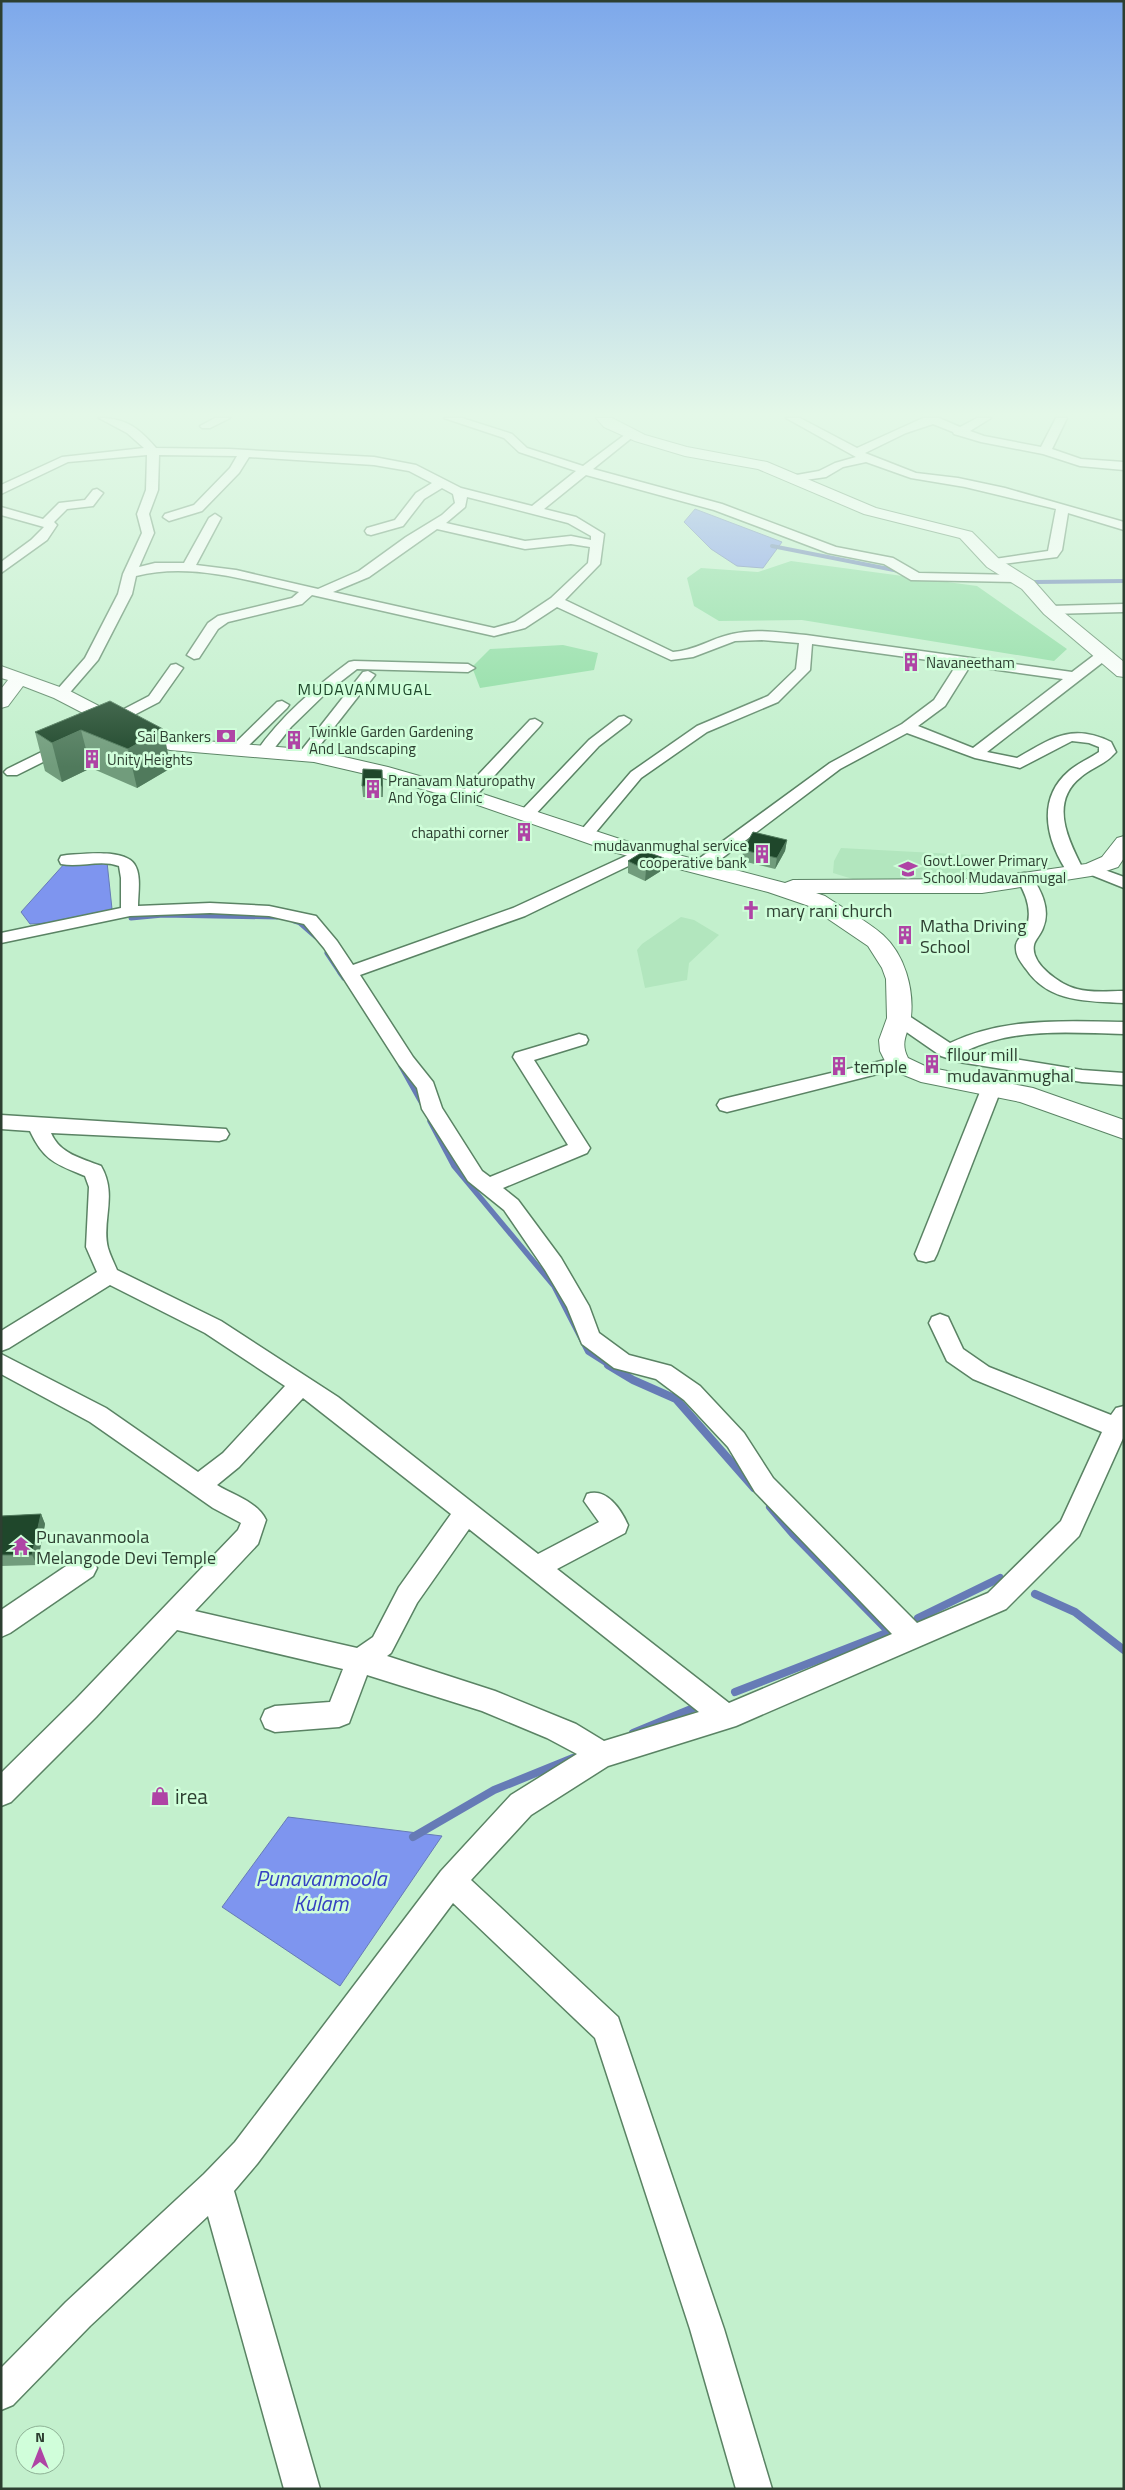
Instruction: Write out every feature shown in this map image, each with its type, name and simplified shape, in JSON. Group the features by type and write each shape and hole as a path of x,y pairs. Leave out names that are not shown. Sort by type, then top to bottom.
{"street":[{"path":"1,569 19,553 48,534"},
{"path":"61,694 91,660 125,594 130,574 147,534"},
{"path":"188,567 206,534"},
{"path":"194,655 213,626 223,619 298,601 314,592 364,574 387,560 410,540 420,534"},
{"path":"477,534 525,545 571,540 597,545"},
{"path":"130,574 154,567 188,567 236,574 494,632 520,625 556,601 594,564 598,534"},
{"path":"791,534 833,550 888,561 916,577 1017,578"},
{"path":"963,534 966,535 994,563 1028,585 1050,610 1102,656 1124,672"},
{"path":"994,563 1052,554 1056,550 1058,534"},
{"path":"556,601 671,656 688,655 719,641 736,637 806,639 853,644 912,656 1077,677"},
{"path":"1050,610 1124,608"},
{"path":"585,835 636,775 702,729 773,699 803,670 806,639"},
{"path":"976,753 1102,656"},
{"path":"699,867 835,766 908,727 940,703 965,663"},
{"path":"264,752 286,724 321,690 354,665 468,668"},
{"path":"104,725 154,699 176,668"},
{"path":"1,702 10,675 61,694 104,725 146,738 170,744 305,755 388,773 467,796 643,853 776,887 817,901 876,941 894,968 898,979 899,1018 891,1040 892,1051 898,1063 921,1074 1024,1094 1124,1130"},
{"path":"305,755 368,675"},
{"path":"236,750 282,704"},
{"path":"526,815 594,744 624,720"},
{"path":"467,796 535,723"},
{"path":"908,727 976,753 1013,764 1020,763 1068,737 1085,736 1106,745 1108,752 1102,759 1075,773 1061,786 1055,821 1060,842 1084,871 1124,883"},
{"path":"12,772 79,738"},
{"path":"776,887 982,886 1024,878 1084,871 1110,862 1124,842"},
{"path":"348,973 519,912 643,853"},
{"path":"67,860 115,859 124,861 128,867 130,911"},
{"path":"1024,878 1033,889 1039,909 1032,937 1025,944 1025,955 1037,972 1056,987 1075,995 1124,997"},
{"path":"1,938 130,911 210,908 295,915 310,920 331,945 406,1061 426,1087 432,1109 475,1176 511,1204 554,1264 578,1306 590,1338 622,1362 663,1372 698,1399 736,1440 764,1485 803,1527 914,1637"},
{"path":"899,1018 948,1052 976,1060 1082,1076 1124,1079"},
{"path":"948,1052 970,1040 1006,1029 1124,1028"},
{"path":"488,1186 580,1148 522,1057 579,1040"},
{"path":"727,1105 898,1063"},
{"path":"926,1254 992,1087"},
{"path":"1,1122 219,1134"},
{"path":"36,1125 42,1132 46,1144 54,1152 63,1158 94,1171 98,1187 97,1247 109,1275 213,1327 330,1404 726,1717"},
{"path":"1,1342 109,1275"},
{"path":"1,2393 78,2314 216,2186 246,2154 451,1880 521,1805 601,1755 726,1717 997,1601 1070,1528 1120,1421 981,1373 956,1355 940,1323"},
{"path":"1,1363 98,1415 199,1485 254,1520 249,1536 86,1708 1,1792"},
{"path":"199,1485 231,1460 301,1385"},
{"path":"537,1567 616,1525 596,1501"},
{"path":"275,1719 339,1714 359,1662 382,1645 408,1595 467,1512"},
{"path":"1,1625 84,1568"},
{"path":"172,1617 359,1662 499,1705 585,1742 601,1755"},
{"path":"451,1880 607,2028 707,2329 754,2489"},
{"path":"216,2186 302,2489"}],"shaded area":[{"path":"791,561 977,586 1067,649 1054,661 802,620 719,621 694,606 687,578 701,568 758,572"},
{"path":"563,645 598,653 594,670 480,688 472,667 490,649"},
{"name":"Govt.Lower Primary School Mudavanmugal","path":"841,848 972,855 987,876 956,880 856,880 833,873 834,861"},
{"path":"681,917 694,920 719,935 689,963 687,980 645,988 637,950 642,944"}],"water":[{"path":"696,534 761,534 782,542 763,568 737,566 711,549"},
{"path":"107,862 112,909 72,920 30,924 21,912 65,863"},
{"name":"Punavanmoola Kulam","path":"288,1817 442,1836 340,1986 222,1907"}],"building":[{"path":"110,701 163,729 128,749 81,730 52,743 35,732"},
{"path":"363,769 382,770 382,786 362,786"},
{"path":"753,832 787,840 777,858 743,850"},
{"path":"644,851 664,858 646,870 628,861"},
{"name":"Punavanmoola Melangode Devi Temple","path":"41,1514 32,1555 1,1555 1,1516"}],"waterway":[{"path":"772,546 904,572"},
{"path":"1035,582 1124,581"},
{"path":"131,918 163,915 277,917"},
{"path":"294,921 300,923 316,937"},
{"path":"327,953 341,974"},
{"path":"340,972 344,978"},
{"path":"401,1066 424,1107"},
{"path":"430,1121 454,1166 554,1286 588,1352 610,1366"},
{"path":"608,1365 633,1380 676,1399 754,1488"},
{"path":"735,1692 889,1632 793,1534 770,1507"},
{"path":"918,1618 1000,1578"},
{"path":"1035,1594 1075,1612 1124,1650"},
{"path":"633,1733 696,1707"},
{"path":"413,1837 494,1790 573,1758"}],"place":[{"name":"Navaneetham","path":"911,662"},
{"name":"Sai Bankers","path":"226,736"},
{"name":"Twinkle Garden Gardening And Landscaping","path":"294,740"},
{"name":"Unity Heights","path":"92,759"},
{"name":"Pranavam Naturopathy And Yoga Clinic","path":"373,789"},
{"name":"chapathi corner","path":"524,832"},
{"name":"mudavanmughal service cooperative bank","path":"762,854"},
{"name":"Govt.Lower Primary School Mudavanmugal","path":"908,869"},
{"name":"mary rani church","path":"751,910"},
{"name":"Matha Driving School","path":"905,935"},
{"name":"fllour mill mudavanmughal","path":"932,1064"},
{"name":"temple","path":"839,1066"},
{"name":"Punavanmoola Melangode Devi Temple","path":"21,1546"},
{"name":"irea","path":"160,1796"}],"district":[{"name":"MUDAVANMUGAL","path":"365,689"}]}
